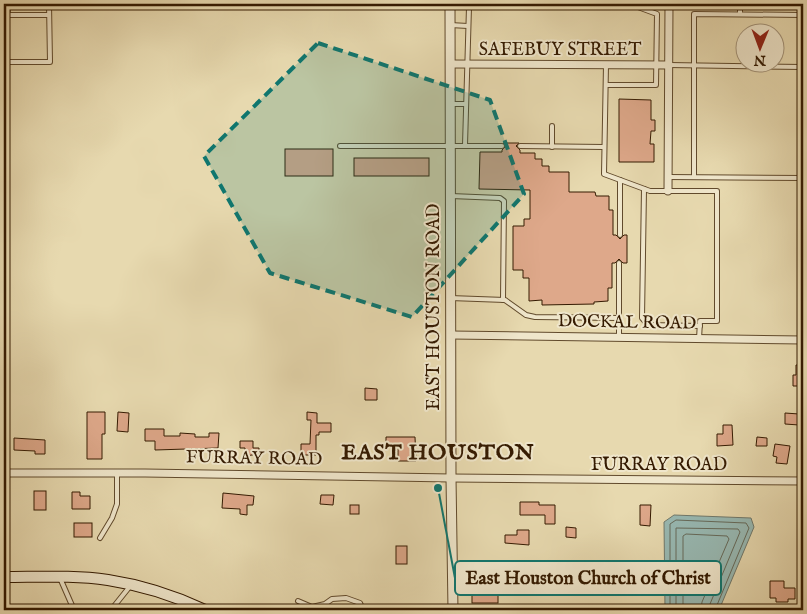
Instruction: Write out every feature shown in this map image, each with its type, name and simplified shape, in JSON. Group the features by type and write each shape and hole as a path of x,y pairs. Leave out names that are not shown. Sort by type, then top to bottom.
{"main road":[{"path":"4,577 60,577 109,580 131,585 181,605 204,610"}],"street":[{"name":"EAST HOUSTON ROAD","path":"450,4 453,610"},
{"path":"668,191 669,4"},
{"name":"SAFEBUY STREET","path":"450,64 669,65"},
{"name":"DOCKAL ROAD","path":"451,335 803,340"},
{"name":"FURRAY ROAD","path":"4,473 116,472 451,478 803,481"}],"lane":[{"path":"8,4 6,15 49,15"},
{"path":"4,62 50,62 49,4"},
{"path":"740,4 740,14"},
{"path":"465,145 469,7 638,7 657,14 656,85 606,85"},
{"path":"694,177 694,14 803,15"},
{"path":"450,26 468,26"},
{"path":"606,65 604,174 650,191 717,191 717,321 700,321 699,339"},
{"path":"669,65 803,67"},
{"path":"451,104 466,104"},
{"path":"552,126 552,147"},
{"path":"340,146 502,146"},
{"path":"520,146 604,147"},
{"path":"668,177 803,178"},
{"path":"620,180 620,235"},
{"path":"644,189 642,318 648,325 700,326"},
{"path":"451,196 500,198 504,201 503,300"},
{"path":"619,263 619,338"},
{"path":"450,298 503,300 526,315 535,317 618,318"},
{"path":"662,326 662,338"},
{"path":"100,538 112,518 117,504 116,472"},
{"path":"60,577 74,610"},
{"path":"111,610 131,585"},
{"path":"298,601 312,607 325,604 332,599 346,598 360,603 363,610"}],"highlighted area":[{"path":"318,43 490,100 524,194 412,317 270,273 204,156"}],"water":[{"path":"674,515 751,518 754,527 719,610 665,610 664,522"}],"building":[{"path":"619,99 651,100 651,120 655,120 655,131 651,131 650,144 654,144 654,162 619,162"},
{"path":"503,143 519,143 516,146 520,153 535,153 535,159 542,159 542,166 549,166 549,172 569,172 569,192 595,192 596,196 609,196 609,210 613,210 613,235 620,239 627,235 627,263 623,263 619,259 612,263 612,288 608,288 608,301 594,302 594,304 542,305 542,300 529,301 529,278 523,278 523,270 513,270 513,226 524,226 524,219 530,219 530,190 479,189 480,152 502,152 506,146"},
{"path":"285,149 333,149 333,176 285,176"},
{"path":"354,158 429,158 429,176 354,176"},
{"path":"796,365 803,365 803,380 800,380 800,386 793,386 793,375 796,375"},
{"path":"365,388 377,389 377,400 365,400"},
{"path":"87,412 105,412 105,434 102,434 102,459 87,459"},
{"path":"118,412 129,413 128,432 117,431"},
{"path":"307,412 317,413 317,423 331,423 331,432 319,432 319,435 316,435 316,455 301,455 301,444 310,444 311,420 307,420"},
{"path":"785,413 799,414 799,425 785,424"},
{"path":"723,425 732,425 733,445 717,446 717,434 723,434"},
{"path":"145,429 164,429 164,436 180,436 180,433 195,434 195,437 209,437 209,433 219,433 218,448 155,450 155,441 145,441"},
{"path":"386,437 415,437 416,461 398,461 398,446 386,446"},
{"path":"757,437 767,438 767,446 756,446"},
{"path":"14,438 45,440 45,454 35,454 35,451 14,450"},
{"path":"240,441 253,441 253,448 259,448 259,454 245,456 245,448 240,448"},
{"path":"775,444 790,446 787,464 776,463 777,457 773,456"},
{"path":"34,491 46,491 46,510 34,510"},
{"path":"72,492 80,492 80,496 90,496 90,509 72,509"},
{"path":"223,493 254,496 253,505 247,505 247,515 240,514 240,509 222,508"},
{"path":"321,495 334,495 333,505 320,504"},
{"path":"520,502 539,502 539,505 555,505 555,524 545,524 545,515 520,515"},
{"path":"350,505 359,505 359,514 350,514"},
{"path":"640,505 651,505 650,526 640,525"},
{"path":"74,523 92,523 92,537 74,537"},
{"path":"566,527 576,528 576,538 566,537"},
{"path":"517,530 529,530 529,545 505,543 505,535 517,535"},
{"path":"396,546 407,546 407,564 396,564"},
{"path":"770,581 784,581 784,588 795,588 795,599 788,599 788,602 776,602 776,598 770,598"},
{"path":"472,587 498,587 498,603 472,603"}],"place":[{"name":"East Houston Church of Christ","path":"438,488"}],"district":[{"name":"EAST HOUSTON","path":"438,453"}]}
